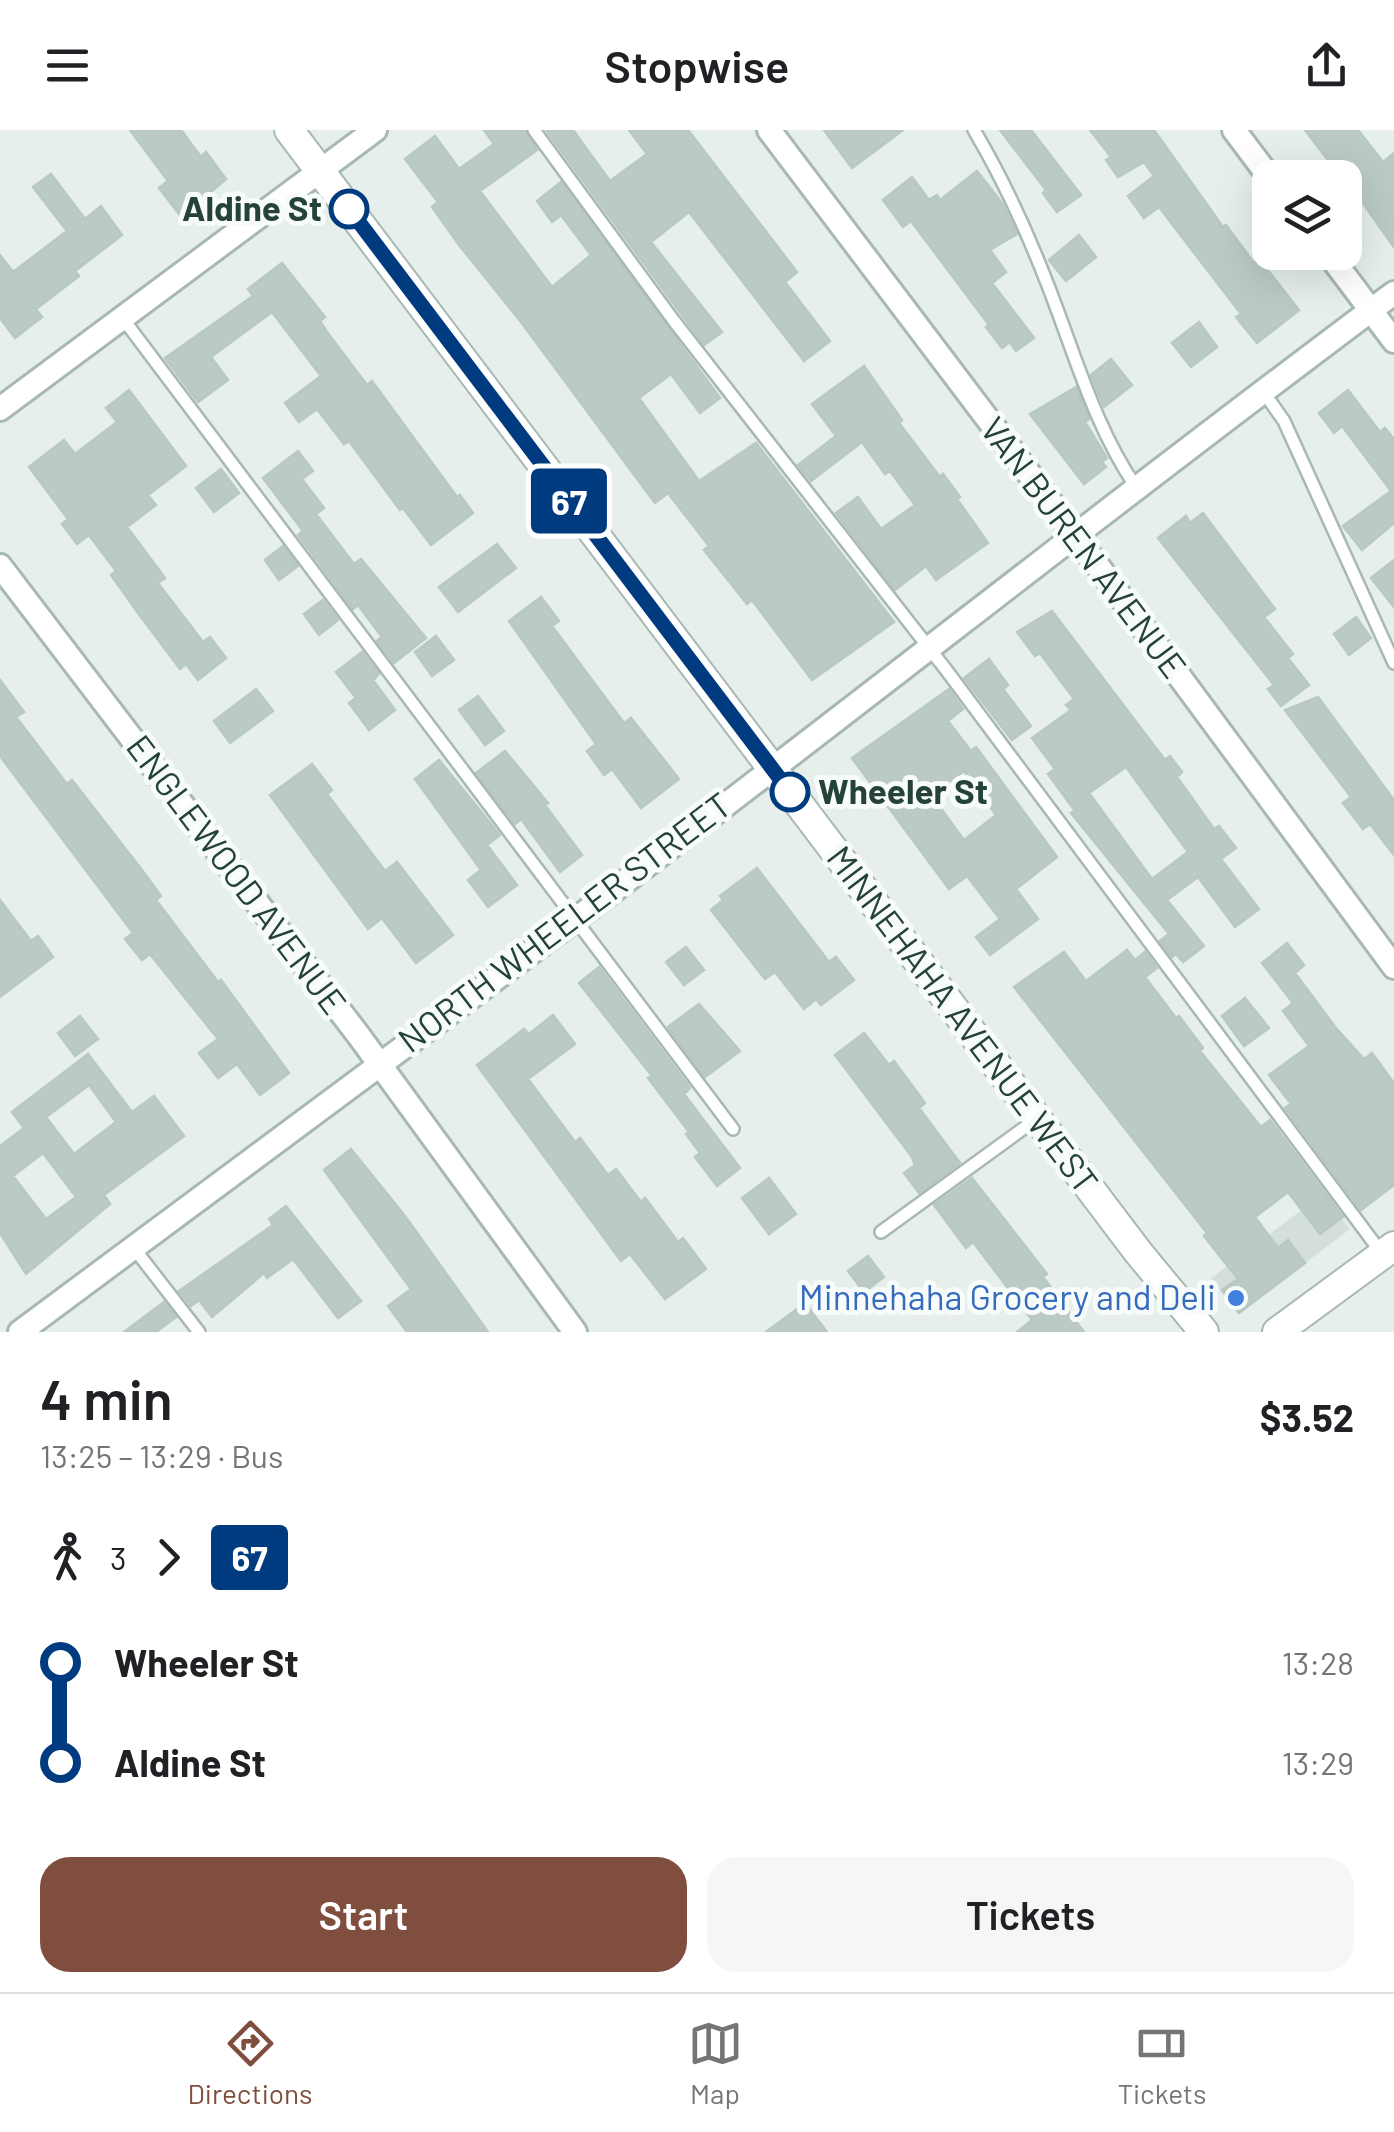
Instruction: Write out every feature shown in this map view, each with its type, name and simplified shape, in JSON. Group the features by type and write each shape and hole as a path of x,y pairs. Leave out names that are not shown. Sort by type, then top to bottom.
{"street":[{"name":"MINNEHAHA AVENUE WEST","path":"289,130 1138,1252 1204,1332"},
{"path":"0,409 376,130"},
{"name":"VAN BUREN AVENUE","path":"768,130 1074,534 1394,967"},
{"path":"1234,130 1256,160"},
{"path":"1341,270 1394,341"},
{"name":"NORTH WHEELER STREET","path":"20,1332 576,919 1074,534 1265,394 1394,293"},
{"name":"ENGLEWOOD AVENUE","path":"0,566 575,1332"},
{"path":"1277,1332 1388,1250"}],"lane":[{"path":"534,130 674,320 1388,1250"},
{"path":"974,130 1008,187 1074,360 1121,465 1136,487"},
{"path":"124,320 733,1129"},
{"path":"1265,394 1284,422 1394,663"},
{"path":"881,1232 1037,1118"},
{"path":"134,1247 199,1332"}],"shaded area":[{"path":"1323,1194 1350,1229 1238,1314 1211,1278"}],"building":[{"path":"130,130 181,130 201,157 206,152 226,179 191,209 179,214 159,188 168,181"},
{"path":"484,130 525,130 537,150 480,191 552,287 591,255 561,215 552,222 537,201 561,182 720,398 700,413 671,374 639,398 699,481 756,443 894,622 812,680 752,600 747,604 704,550 709,546 668,493 655,503 459,245 432,207 438,202 405,159 435,136 459,169 494,144"},
{"path":"546,130 573,130 610,181 647,154 629,130 688,130 797,272 785,282 830,341 804,361 689,212 651,242 722,332 704,345"},
{"path":"824,130 903,130 852,168"},
{"path":"1000,130 1031,130 1081,195 1057,212 1043,193 1046,190"},
{"path":"1090,130 1154,130 1223,227 1226,225 1252,260 1252,270 1268,270 1299,310 1257,343 1236,317 1241,314 1159,207 1144,218 1128,196 1154,176 1144,162 1118,177 1106,160 1111,157"},
{"path":"1305,130 1358,130 1383,162 1394,153 1394,247 1362,202 1362,160 1328,160"},
{"path":"977,171 1002,203 1017,234 990,250 1006,272 992,283 1034,338 1016,351 1010,342 1002,348 911,221 903,227 883,200 912,177 929,200 937,195 940,200"},
{"path":"51,174 85,219 101,206 122,235 75,271 79,276 36,309 42,317 15,338 0,318 0,255 13,272 67,231 33,187"},
{"path":"1079,235 1096,257 1066,281 1049,260"},
{"path":"282,263 325,317 320,321 367,385 372,381 473,513 431,545 349,441 344,444 317,409 299,422 285,403 321,376 272,312 211,357 228,380 198,402 165,358 253,296 248,289"},
{"path":"1199,322 1217,347 1191,367 1172,343"},
{"path":"1111,359 1132,385 1104,407 1091,375"},
{"path":"864,366 902,420 899,423 940,477 943,474 988,543 936,580 926,566 895,590 836,513 858,497 881,529 915,505 890,471 885,474 862,442 811,481 798,465 836,436 812,404"},
{"path":"1076,387 1089,419 1085,422 1107,458 1102,462 1106,467 1084,484 1030,414"},
{"path":"129,390 186,466 148,495 156,505 127,527 165,578 158,583 203,642 210,637 226,658 198,680 186,664 180,669 111,575 116,571 89,535 77,544 62,524 68,519 29,467 64,440 75,454 117,422 106,408"},
{"path":"1348,390 1380,432 1385,428 1394,439 1394,523 1362,550 1343,526 1391,491 1342,426 1334,433 1319,413"},
{"path":"298,451 313,471 302,479 324,508 316,514 354,564 361,559 426,638 394,663 377,641 382,637 358,605 353,609 298,535 303,531 263,478"},
{"path":"221,469 239,493 214,512 196,488"},
{"path":"1203,513 1275,609 1264,617 1293,654 1288,658 1309,685 1281,706 1268,689 1274,685 1158,538 1186,516 1190,523"},
{"path":"497,544 516,568 458,612 439,587"},
{"path":"283,546 298,566 279,580 265,560"},
{"path":"1394,560 1394,607 1371,578"},
{"path":"541,597 559,621 552,626 624,723 631,718 679,779 641,808 612,769 604,775 587,751 596,744 509,621"},
{"path":"323,600 338,620 319,635 304,614"},
{"path":"1052,611 1165,760 1170,756 1182,772 1177,777 1214,829 1219,826 1236,848 1221,859 1259,909 1235,927 1198,877 1167,900 1204,946 1183,962 1176,954 1172,957 1160,941 1169,934 1071,813 1075,811 1048,774 1055,769 1032,738 1071,710 1066,705 1074,699 1040,653 1035,656 1017,632","holes":["1126,767 1188,852 1152,879 1089,793"]},
{"path":"1356,617 1371,638 1349,655 1334,634"},
{"path":"436,636 454,660 432,676 415,652"},
{"path":"362,652 379,674 373,680 395,710 369,730 349,703 356,698 336,672"},
{"path":"989,659 1008,685 1003,689 1031,726 1012,740 964,678"},
{"path":"0,680 24,712 16,717 67,784 72,780 142,870 161,896 156,900 289,1073 260,1095 237,1064 218,1078 199,1053 218,1039 150,954 142,960 125,939 133,933 0,756"},
{"path":"256,689 273,711 230,743 214,721"},
{"path":"949,689 963,709 948,721 971,751 976,747 1057,857 1016,889 1038,919 990,955 976,937 1000,919 967,876 949,889 852,758","holes":["964,771 996,815 964,840 931,795"]},
{"path":"478,696 504,731 485,745 459,710"},
{"path":"1318,697 1394,800 1394,855 1370,824 1363,829 1343,803 1351,797 1285,710"},
{"path":"505,751 548,803 545,805 582,855 560,872 521,819 515,824 476,773"},
{"path":"439,760 500,835 487,845 517,885 488,907 468,880 481,870 415,779"},
{"path":"312,764 332,790 327,794 385,871 397,862 453,935 416,963 382,918 368,929 270,795"},
{"path":"757,868 829,962 836,957 854,980 821,1005 816,999 804,1009 775,972 765,979 711,910 723,900 720,896"},
{"path":"0,900 31,941 38,936 53,957 0,997"},
{"path":"1287,943 1304,965 1295,973 1336,1028 1364,1059 1372,1053 1394,1083 1394,1185 1361,1210 1285,1108 1291,1104 1269,1075 1309,1046 1283,1011 1293,1003 1262,963"},
{"path":"686,947 704,970 684,985 666,962"},
{"path":"1127,950 1135,960 1145,952 1157,968 1145,977 1203,1048 1200,1051 1261,1127 1270,1120 1343,1217 1320,1234 1288,1192 1255,1217 1278,1248 1288,1240 1305,1263 1239,1313 1222,1290 1238,1279 1204,1236 1207,1233 1014,987 1064,952 1086,981"},
{"path":"599,967 690,1088 684,1094 740,1168 717,1186 695,1157 700,1153 686,1134 689,1132 648,1078 652,1076 579,983"},
{"path":"1245,998 1269,1028 1244,1046 1222,1016"},
{"path":"699,1004 740,1051 705,1077 668,1027"},
{"path":"553,1015 575,1044 528,1079 575,1142 580,1138 608,1175 616,1169 641,1202 645,1198 678,1242 683,1238 706,1269 665,1299 630,1254 621,1261 477,1065 524,1029 529,1034"},
{"path":"80,1016 98,1039 75,1056 58,1033"},
{"path":"864,1033 889,1065 894,1061 925,1103 919,1108 960,1163 919,1193 904,1173 915,1165 912,1157 835,1055"},
{"path":"88,1054 132,1112 154,1096 184,1136 104,1195 110,1204 26,1274 0,1233 0,1146 24,1128 12,1112","holes":["89,1085 116,1122 74,1154 46,1117","43,1153 76,1197 46,1219 13,1176"]},
{"path":"351,1149 405,1216 488,1332 407,1332 388,1306 411,1289 324,1170"},
{"path":"769,1178 796,1214 769,1234 742,1198"},
{"path":"972,1178 1047,1274 1043,1277 1084,1332 1017,1332 1032,1320 973,1242 966,1248 934,1205"},
{"path":"286,1206 361,1301 338,1318 293,1259 267,1278 264,1273 212,1317 199,1300 191,1306 179,1291 273,1225 269,1219"},
{"path":"868,1256 884,1277 864,1292 848,1271"},
{"path":"164,1302 176,1317 156,1332 124,1332"},
{"path":"805,1303 827,1332 766,1332"}],"bus line":[{"name":"67","path":"349,209 790,792"}],"place":[{"name":"Aldine St","path":"349,209"},
{"name":"Wheeler St","path":"790,792"},
{"name":"Minnehaha Grocery and Deli","path":"1236,1298"}]}
